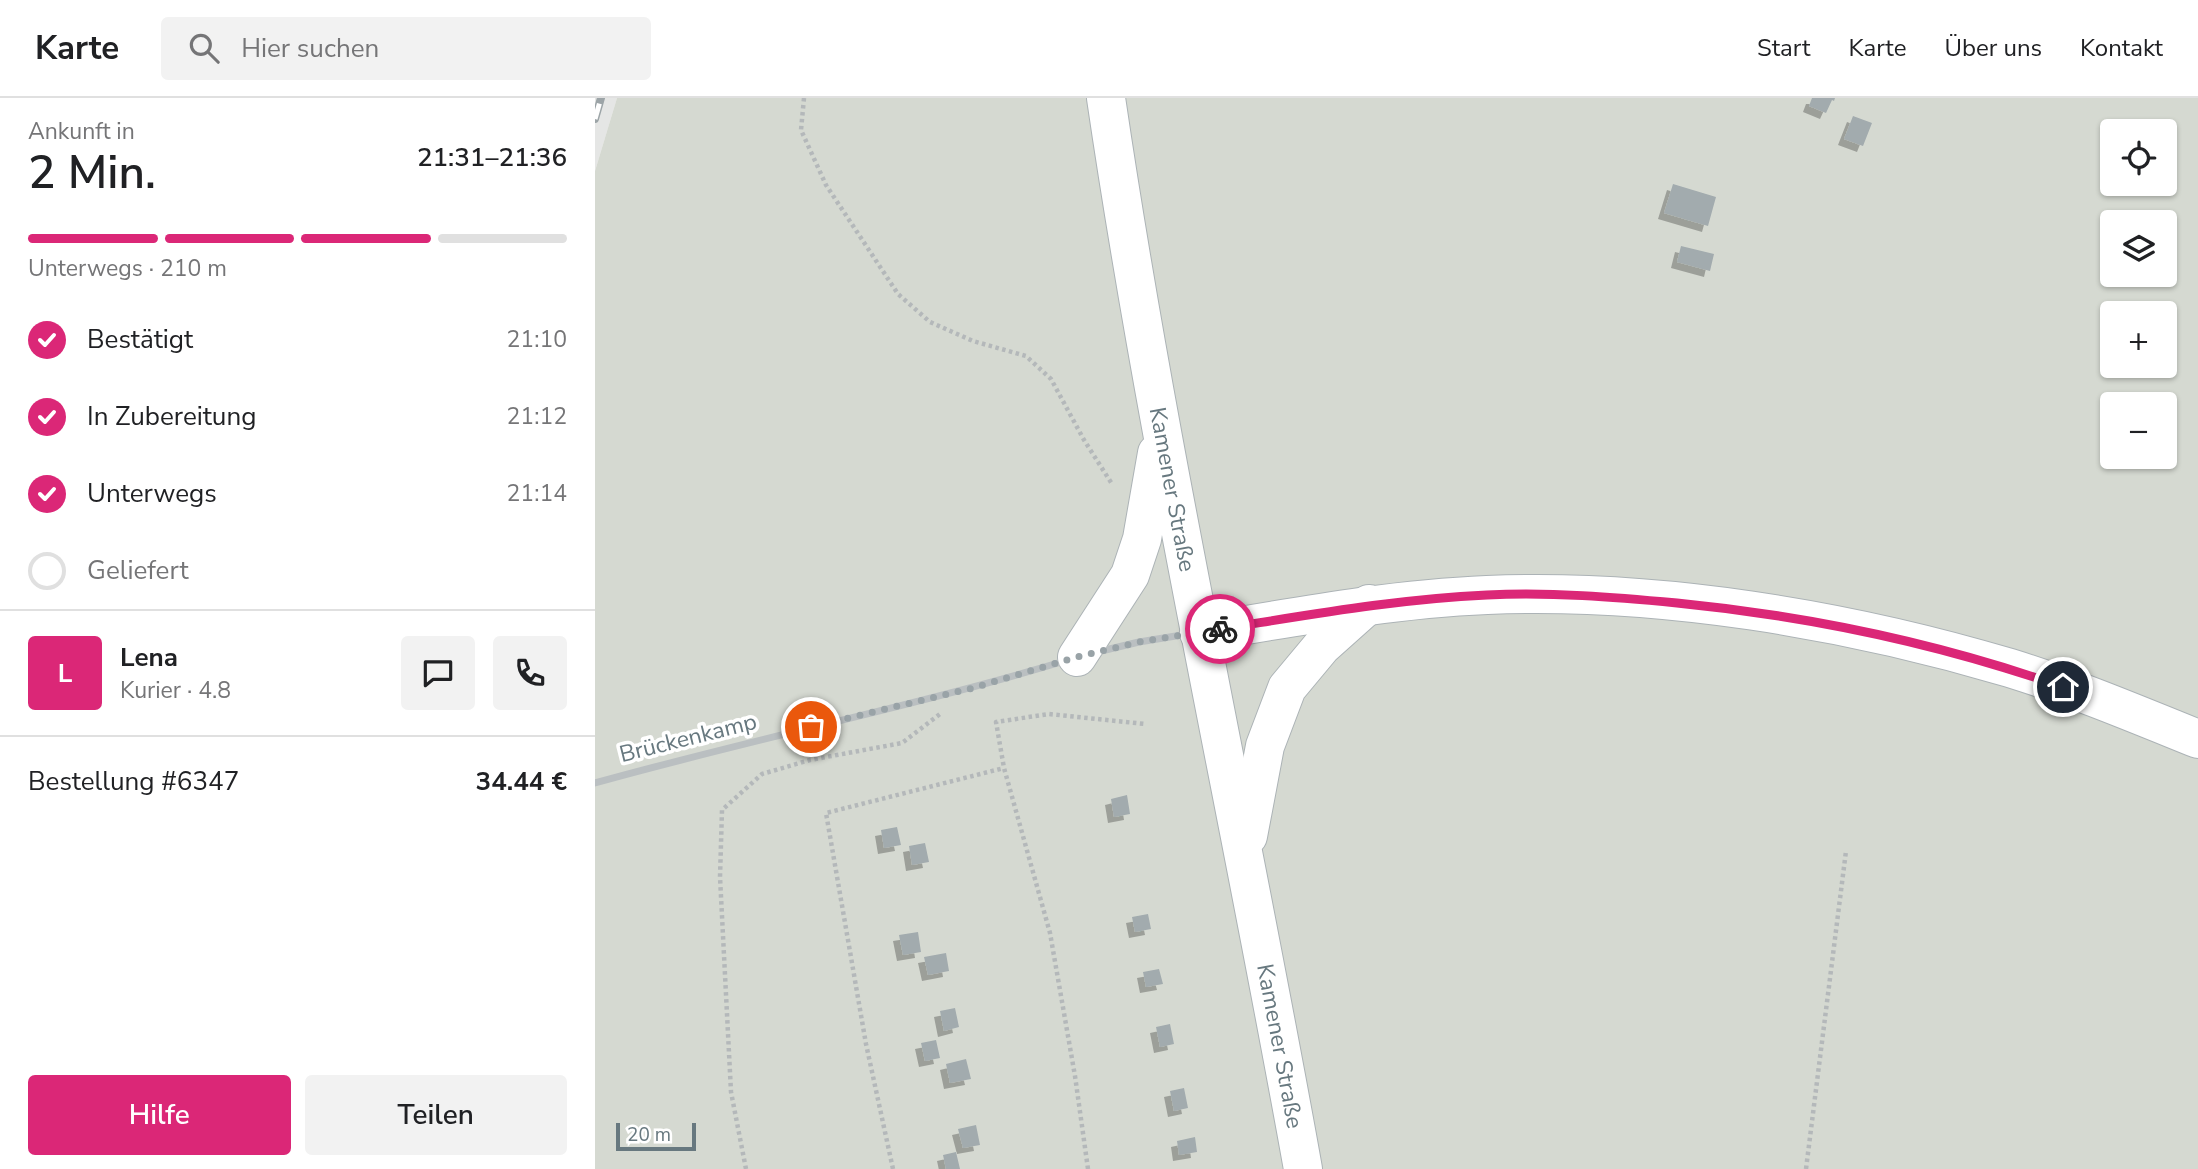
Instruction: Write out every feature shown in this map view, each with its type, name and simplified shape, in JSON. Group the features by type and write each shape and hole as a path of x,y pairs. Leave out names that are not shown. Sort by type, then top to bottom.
{"main road":[{"name":"Kamener Straße","path":"1106,98 1129,247 1199,633 1245,856 1303,1169"},
{"path":"1077,657 1130,575 1142,539 1162,427"},
{"path":"1199,633 1369,604 1487,595 1627,598 1748,610 1889,636 2011,669 2116,706 2198,739"},
{"path":"1245,856 1265,746 1287,688 1322,646 1369,604"}],"street":[{"name":"Brückenkamp","path":"595,783 676,760 973,688 1077,657 1139,642 1199,633"}],"path":[{"path":"804,98 801,130 826,186 898,294 930,322 973,341 1026,356 1051,379 1084,440 1112,484"},
{"path":"746,1169 731,1093 720,877 722,810 762,774 810,760 902,743 973,688"},
{"path":"1088,1169 1050,933 1004,768 996,722 1049,714 1145,724"},
{"path":"893,1169 866,1044 826,813 1004,768"},
{"path":"1806,1169 1846,851"}],"shaded area":[{"path":"595,98 617,98 595,171"},
{"path":"617,98 2198,98 2198,1169 595,1169 595,171"}],"building":[{"path":"1812,98 1835,98 1826,113 1809,106"},
{"path":"1853,116 1872,123 1863,146 1844,139"},
{"path":"1673,184 1716,197 1708,226 1664,213"},
{"path":"1681,246 1714,254 1710,271 1677,262"},
{"path":"1127,795 1130,814 1114,817 1111,799"},
{"path":"897,827 901,845 884,848 881,830"},
{"path":"925,843 929,862 912,865 909,846"},
{"path":"1148,914 1151,929 1135,932 1132,917"},
{"path":"918,932 921,952 903,955 899,935"},
{"path":"946,953 949,971 928,975 924,957"},
{"path":"1159,969 1163,984 1146,987 1143,972"},
{"path":"955,1008 959,1027 944,1031 940,1011"},
{"path":"1170,1024 1174,1044 1160,1047 1156,1027"},
{"path":"936,1040 940,1058 925,1061 921,1043"},
{"path":"966,1059 971,1079 950,1083 946,1064"},
{"path":"1184,1088 1188,1108 1174,1111 1170,1091"},
{"path":"976,1125 980,1145 963,1148 958,1129"},
{"path":"1195,1137 1197,1152 1179,1155 1177,1141"},
{"path":"956,1152 960,1169 946,1169 943,1155"}],"railway":[{"path":"595,119 601,98"}],"way so far":[{"path":"811,727 973,688 1077,657 1139,642 1220,629"}],"route":[{"path":"1220,629 1369,604 1487,595 1627,598 1748,610 1889,636 2011,669 2063,687"}]}
